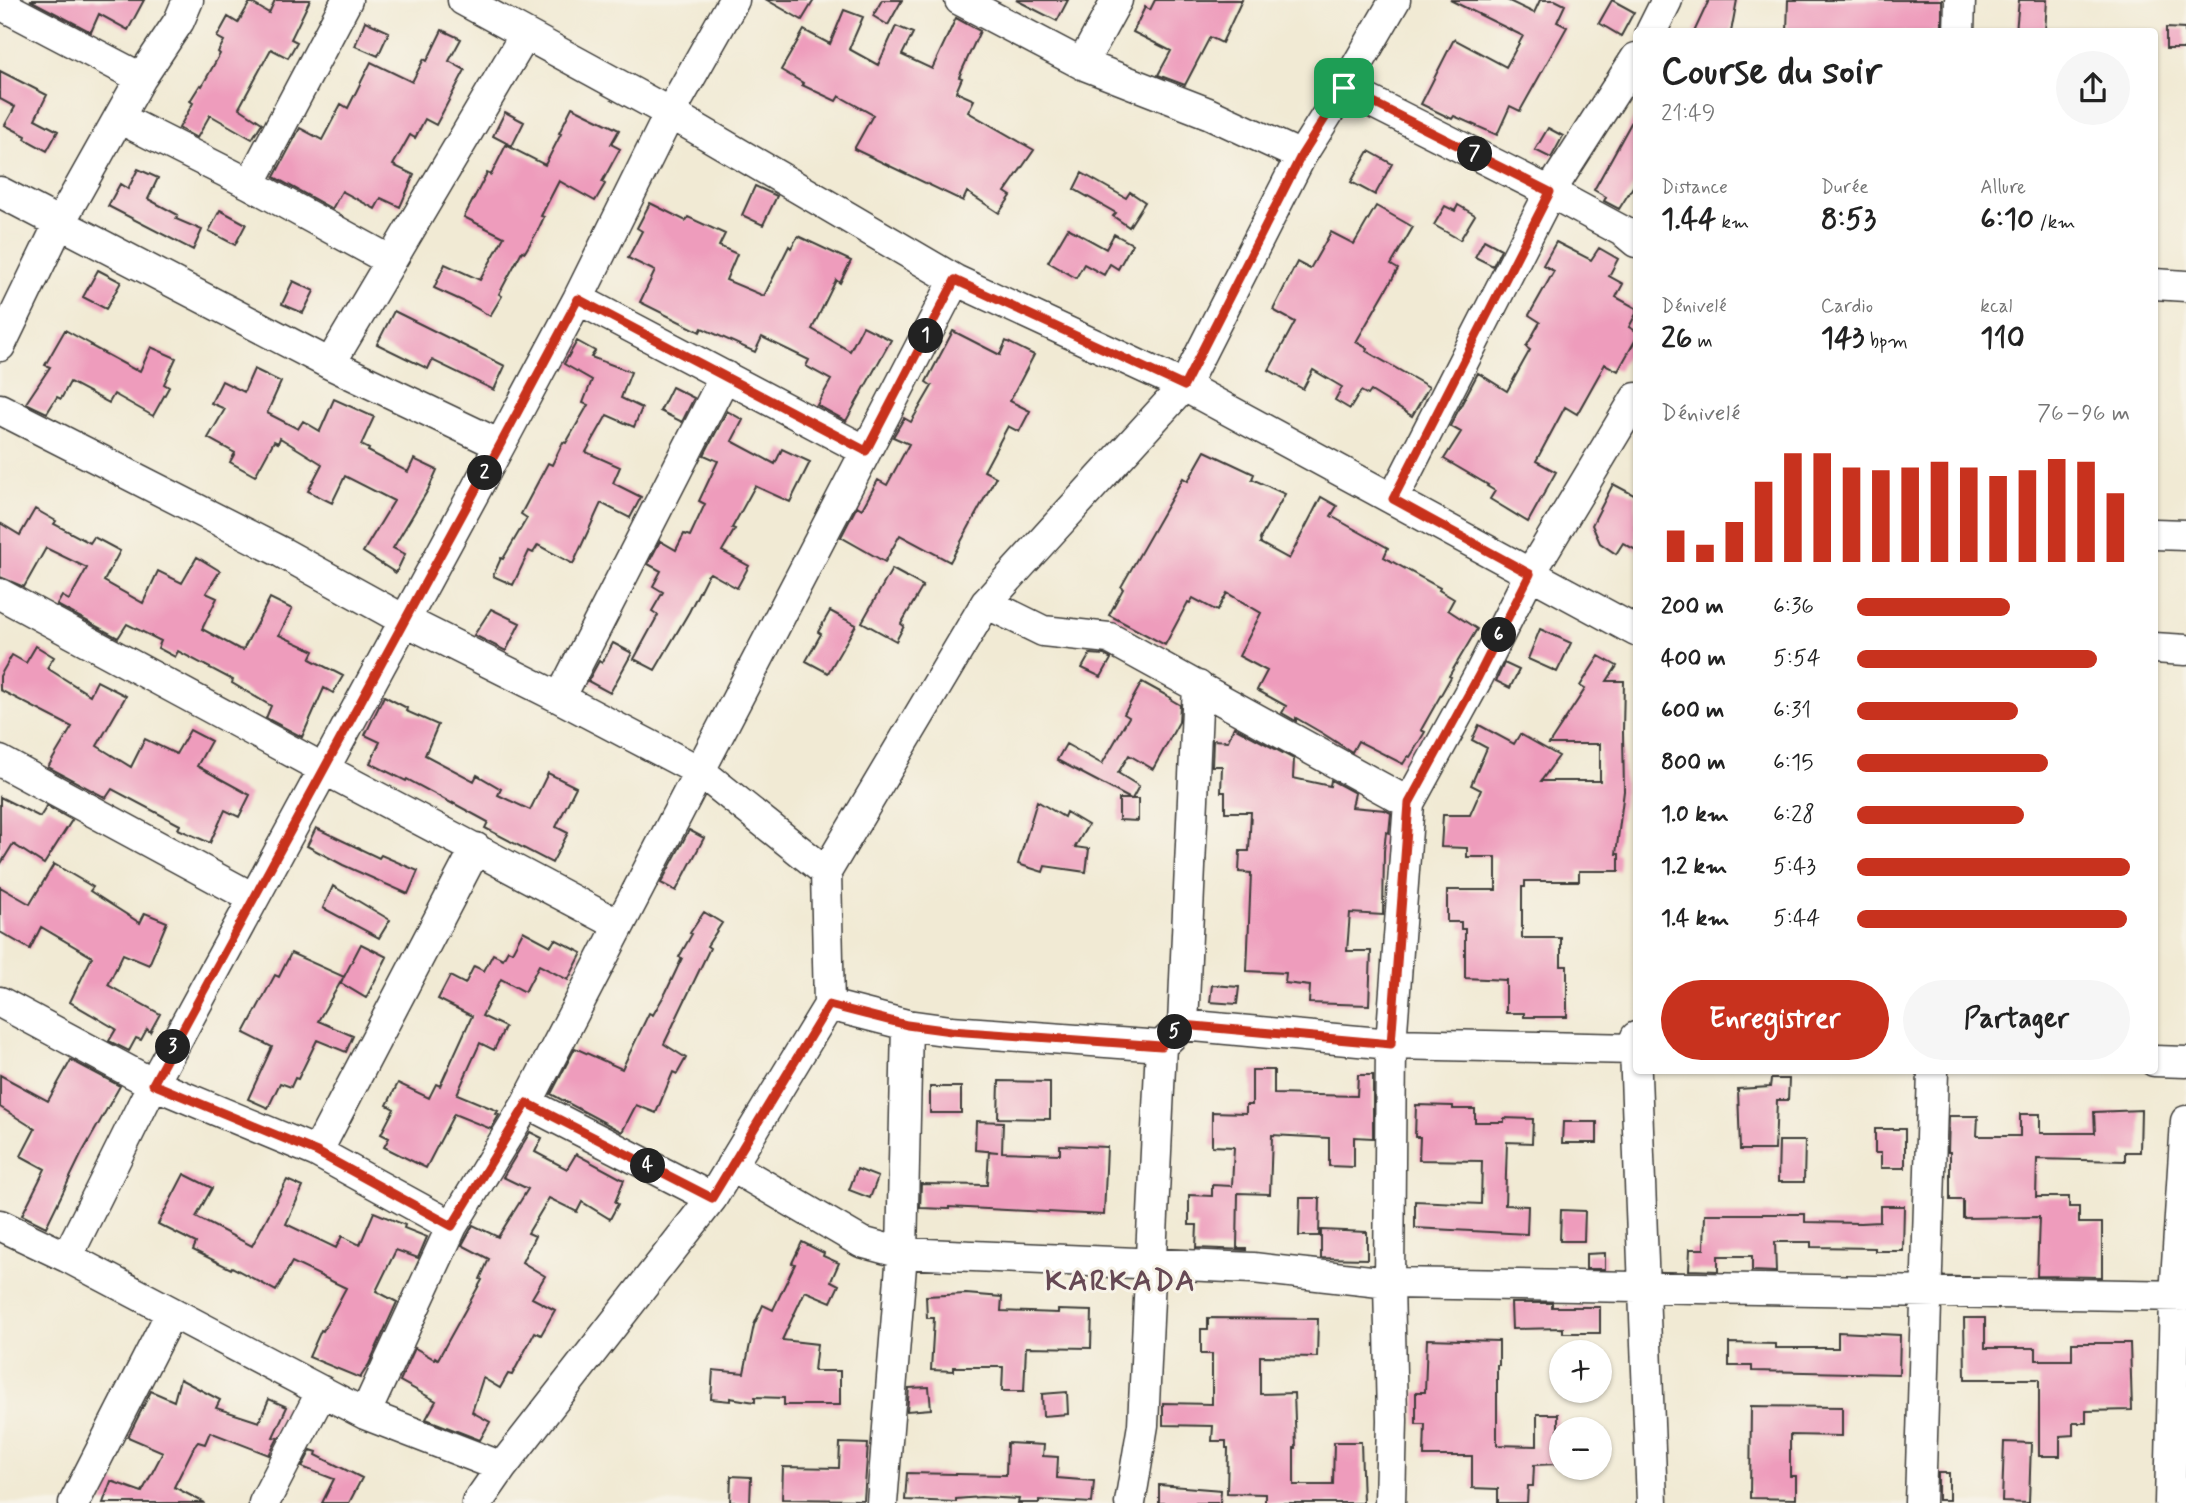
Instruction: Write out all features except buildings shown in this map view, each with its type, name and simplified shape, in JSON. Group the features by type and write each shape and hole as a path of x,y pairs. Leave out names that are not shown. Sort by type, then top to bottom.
{"street":[{"path":"0,346 59,224 141,78 179,21 188,0"},
{"path":"250,184 347,0"},
{"path":"463,0 670,113 955,280 1184,386 1633,629"},
{"path":"67,1257 153,1084 500,445 578,299 670,113 734,0"},
{"path":"960,0 1082,64 1208,113 1301,156"},
{"path":"1082,64 1117,0"},
{"path":"477,1503 502,1467 712,1198 829,1005 826,872 986,603 1184,386 1301,156 1395,0"},
{"path":"1653,28 1667,0"},
{"path":"1959,28 1960,0"},
{"path":"0,4 141,78"},
{"path":"330,364 525,35"},
{"path":"1393,499 1550,192 1633,63"},
{"path":"1344,88 1550,192 1625,232 1633,239"},
{"path":"119,118 250,184 391,261"},
{"path":"0,192 330,364 500,445"},
{"path":"365,1414 452,1226 527,1103 955,280"},
{"path":"2158,284 2186,286"},
{"path":"578,299 866,451"},
{"path":"560,698 725,376"},
{"path":"1390,1503 1391,1044 1409,803 1478,677 1530,574 1633,403"},
{"path":"0,410 281,552 404,620 701,772 826,872"},
{"path":"2158,534 2186,535"},
{"path":"0,594 619,925"},
{"path":"986,603 1043,631 1108,638 1409,803"},
{"path":"2158,648 2186,650"},
{"path":"1130,1503 1143,1424 1161,1046 1183,1025 1198,686"},
{"path":"0,761 253,898"},
{"path":"317,1152 476,848"},
{"path":"0,1002 153,1084 317,1152 452,1226"},
{"path":"829,1005 907,1025 951,1031 1161,1046"},
{"path":"882,1503 902,1253 907,1025"},
{"path":"1183,1025 1391,1044 1633,1045"},
{"path":"2158,1061 2186,1062"},
{"path":"1637,1074 1652,1503"},
{"path":"1920,1503 1933,1074"},
{"path":"527,1103 712,1198"},
{"path":"2170,1503 2181,1296 2186,1121"},
{"path":"731,1166 861,1242 902,1253 1253,1268 1389,1283 2181,1296"},
{"path":"0,1225 67,1257 365,1414 502,1467"},
{"path":"74,1503 171,1312"},
{"path":"264,1503 322,1391"}],"district":[{"name":"KARKADA","path":"1121,1281"}],"route":[{"path":"1344,88 1550,192 1393,499 1530,574 1478,677 1409,803 1391,1044 1183,1025 1161,1046 951,1031 907,1025 829,1005 712,1198 527,1103 452,1226 317,1152 153,1084 578,299 866,451 955,280 1184,386 1301,156 1344,88"}]}
